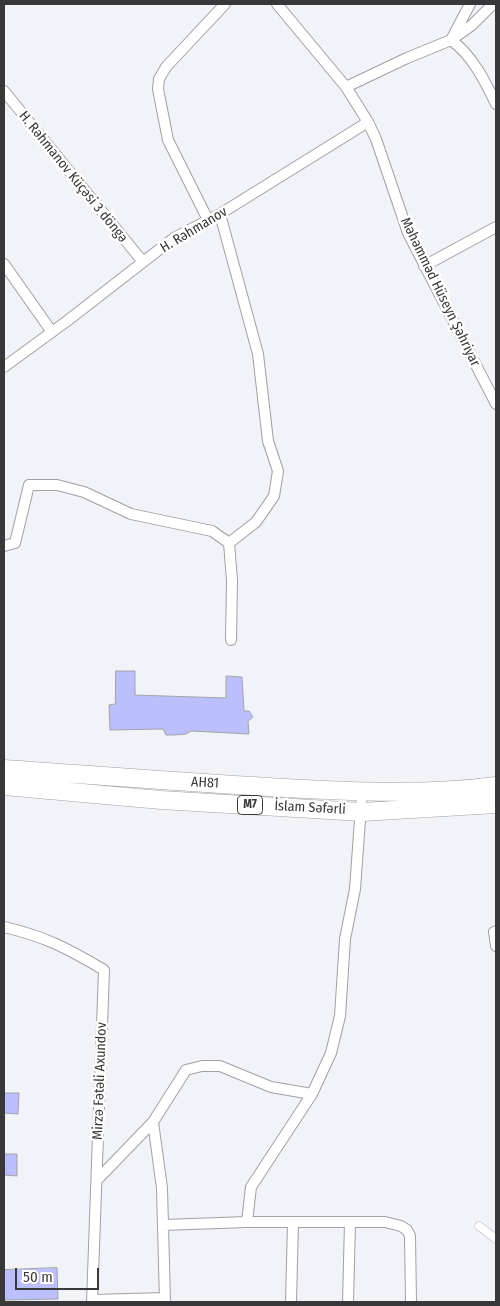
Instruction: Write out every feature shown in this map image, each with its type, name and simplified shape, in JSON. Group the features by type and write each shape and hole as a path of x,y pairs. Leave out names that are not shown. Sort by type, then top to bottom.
{"highway":[{"name":"AH81","path":"4,768 160,780 362,792 471,790 496,786"},
{"name":"İslam Səfərli","path":"4,786 161,800 362,812 496,804"}],"street":[{"path":"208,220 168,140 158,89 159,79 166,67 225,4"},
{"name":"Məhəmməd Hüseyn Şəhriyar","path":"277,4 346,87 368,122 376,139 408,234 496,404"},
{"path":"451,40 470,4"},
{"path":"346,87 407,58 451,40 472,25 493,4"},
{"path":"451,40 461,47 488,86 496,104"},
{"name":"H. Rəhmanov Küçəsi 3 döngə","path":"4,91 143,262"},
{"name":"H. Rəhmanov","path":"4,367 174,238 220,214 368,122"},
{"path":"220,214 258,354 268,441 278,471 274,496 256,522 229,543"},
{"path":"424,266 496,227"},
{"path":"4,264 52,332"},
{"path":"4,546 15,543 28,485 57,485 84,492 130,514 212,531 229,543"},
{"path":"229,543 232,580 231,640"},
{"path":"246,1222 251,1188 312,1094 332,1053 340,1016 345,939 355,888 362,792"},
{"name":"Mirzə Fətəli Axundov","path":"4,927 32,933 70,949 104,970 92,1301"},
{"path":"496,931 494,932 496,946"},
{"path":"97,1180 153,1122 186,1070 202,1066 220,1066 271,1086 312,1094"},
{"path":"92,1301 165,1300 162,1188 153,1122"},
{"path":"163,1225 246,1222 385,1222 402,1226 410,1236 411,1302"},
{"path":"291,1302 293,1222"},
{"path":"348,1302 350,1222"},
{"path":"479,1226 496,1239"}],"building":[{"path":"116,671 135,671 135,695 226,698 226,676 242,677 244,711 249,711 253,717 248,721 249,734 191,731 186,734 166,735 163,729 110,730 109,705 115,704"},
{"path":"4,1093 19,1093 18,1114 4,1113"},
{"path":"4,1154 17,1154 17,1176 4,1175"},
{"path":"57,1268 58,1299 4,1300 4,1270"}]}
